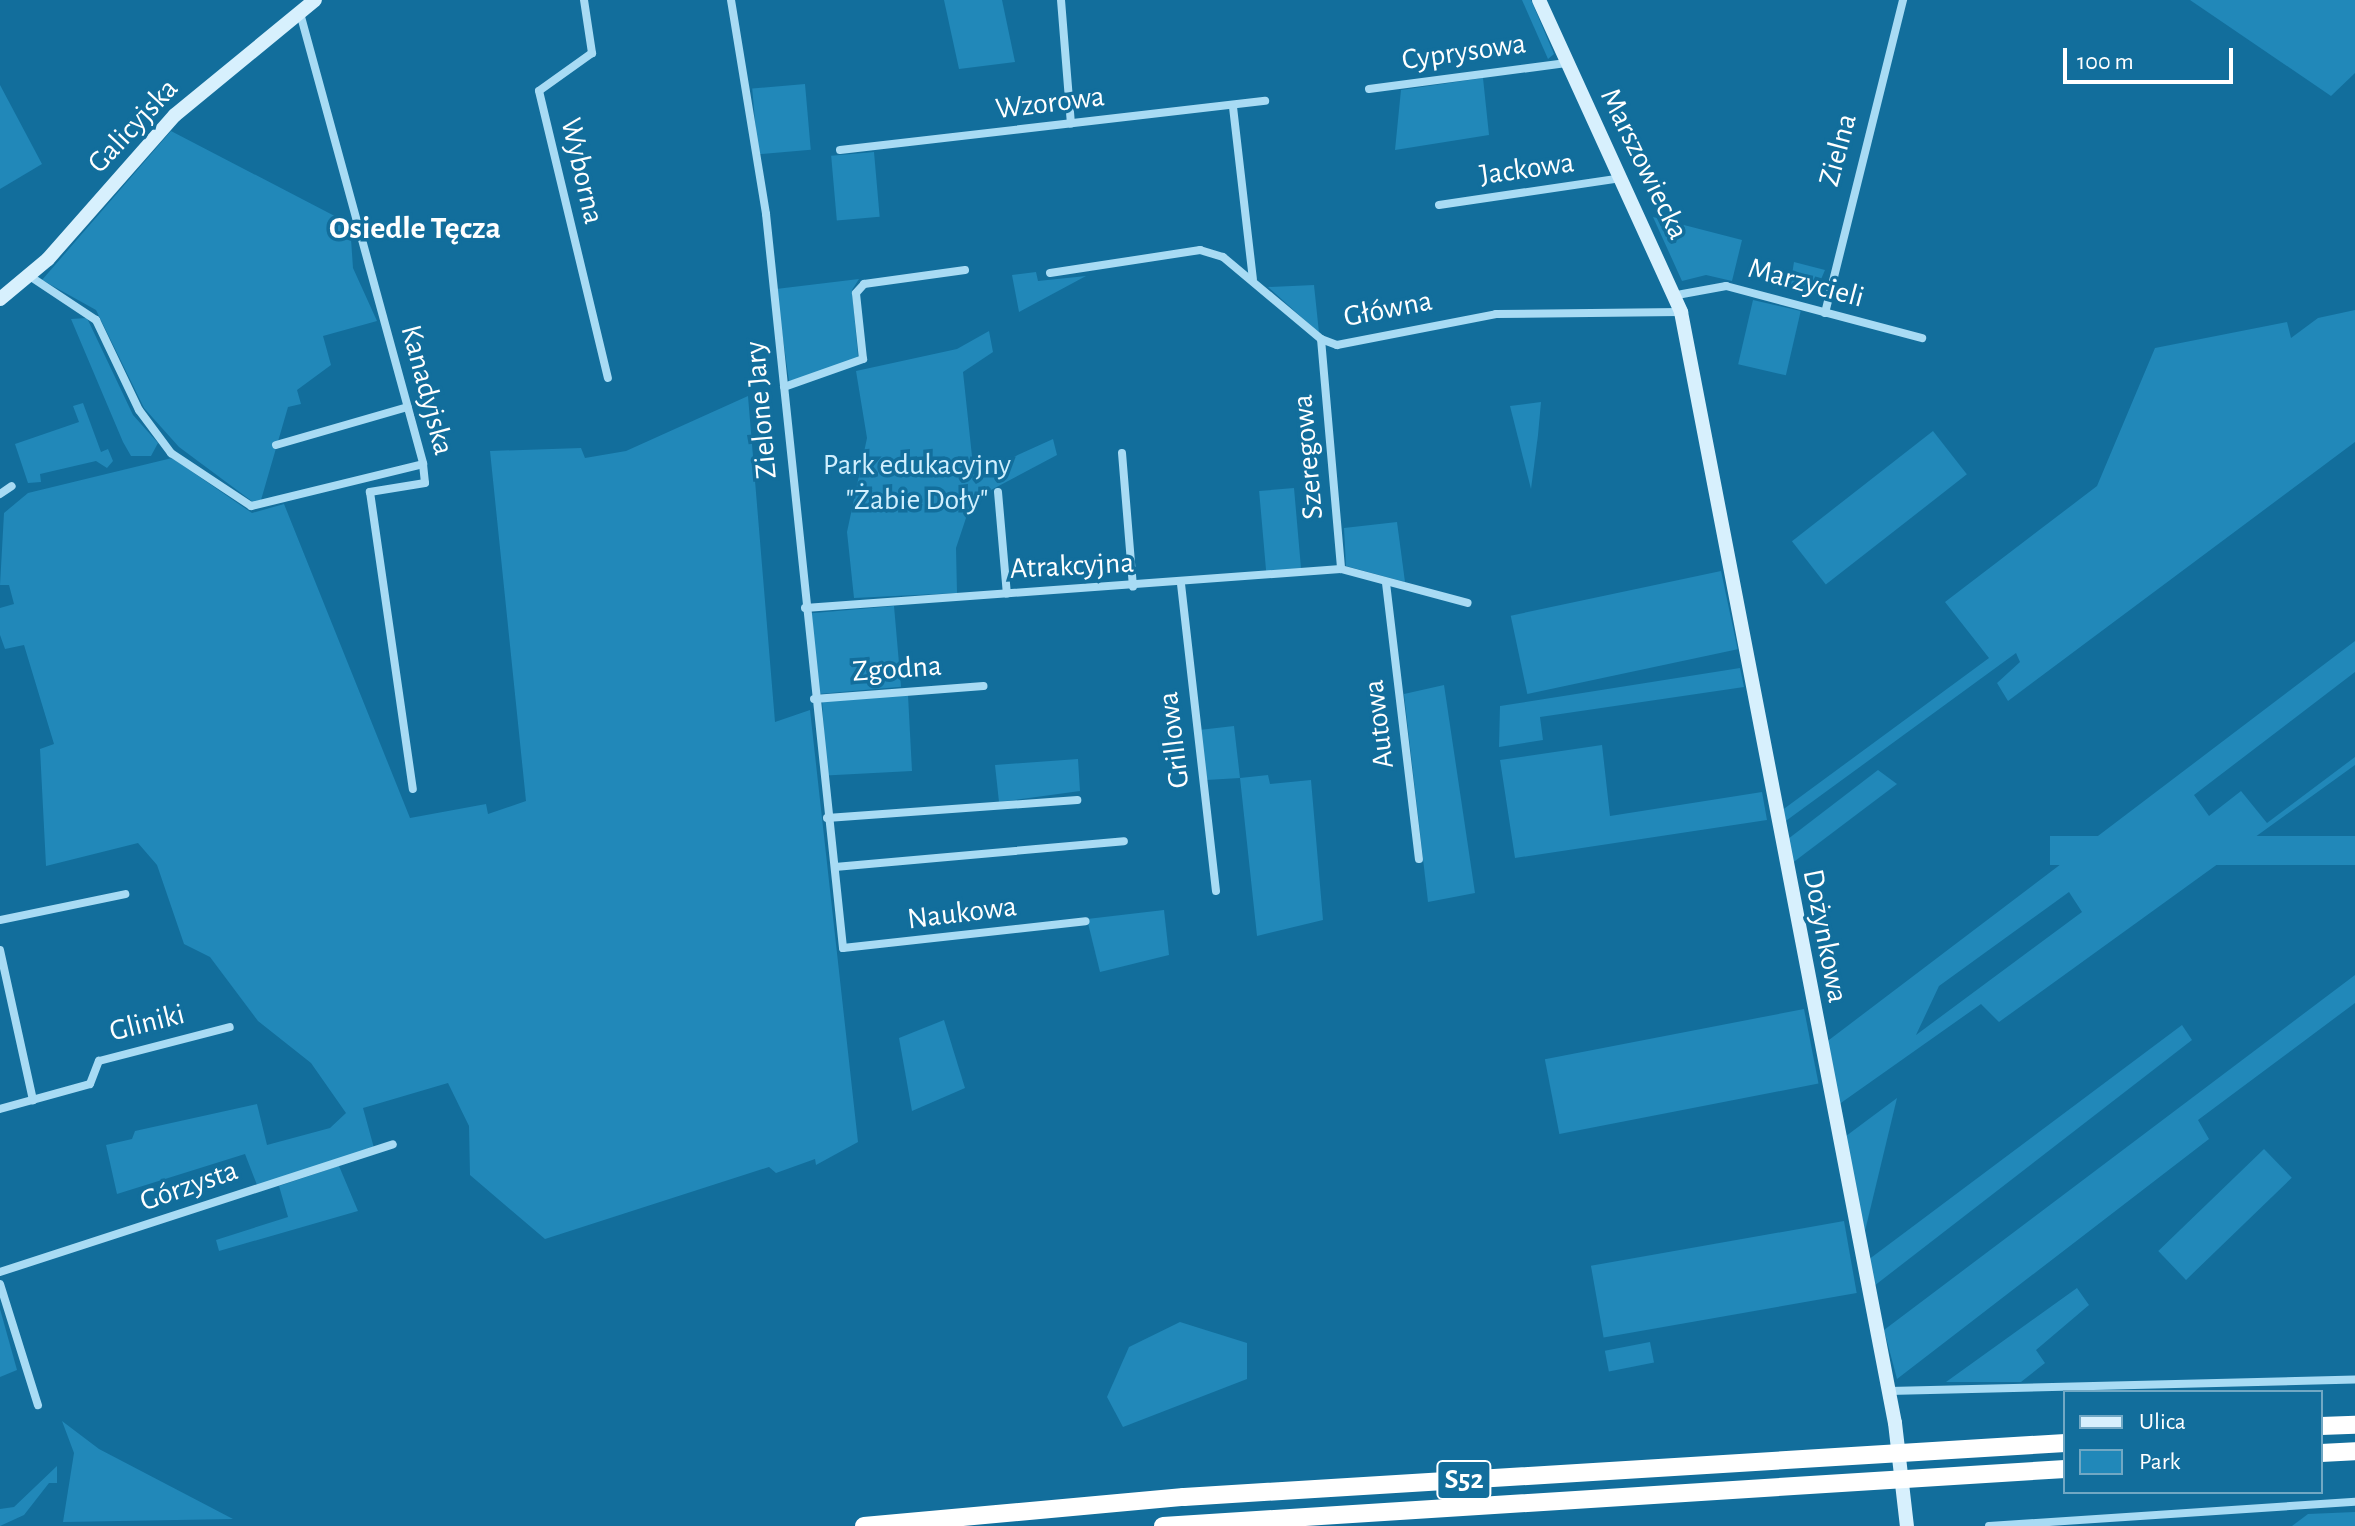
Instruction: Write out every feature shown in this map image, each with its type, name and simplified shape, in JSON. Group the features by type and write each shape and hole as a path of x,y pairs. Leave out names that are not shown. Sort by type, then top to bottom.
{"highway":[{"path":"2323,1426 2355,1425"},
{"name":"S52","path":"864,1526 1184,1497 2063,1443"},
{"path":"2323,1453 2355,1451"},
{"name":"S52","path":"1163,1526 2063,1469"}],"street":[{"name":"Galicyjska","path":"0,299 31,277 175,115 315,0"},
{"name":"Wyborna","path":"584,0 592,53 539,91 608,378"},
{"name":"Zielone Jary","path":"731,0 748,72 843,948"},
{"path":"1061,0 1071,124"},
{"name":"Marszowiecka","path":"1539,0 1677,295 1688,356"},
{"name":"Zielna","path":"1825,313 1903,0"},
{"name":"Kanadyjska","path":"300,13 423,464 425,483 370,492 413,789"},
{"name":"Cyprysowa","path":"1369,89 1566,63"},
{"name":"Wzorowa","path":"840,150 1265,101"},
{"path":"1233,107 1253,279"},
{"name":"Jackowa","path":"1439,205 1621,178"},
{"name":"Główna","path":"1050,273 1200,250 1253,279 1321,339 1337,345 1496,314 1681,312"},
{"path":"784,387 863,359 856,293 864,284 965,270"},
{"path":"31,277 96,320 139,410 171,453 257,508 423,464"},
{"name":"Marzycieli","path":"1677,295 1726,286 1922,338"},
{"name":"Szeregowa","path":"1321,339 1341,569"},
{"name":"Dożynkowa","path":"1688,356 1895,1423 1907,1526"},
{"path":"276,445 408,407"},
{"path":"1122,453 1133,587"},
{"path":"0,494 12,486"},
{"path":"998,492 1007,594"},
{"path":"1341,569 1468,603"},
{"name":"Atrakcyjna","path":"805,608 1181,584 1341,569"},
{"name":"Autowa","path":"1386,583 1419,859"},
{"name":"Grillowa","path":"1181,584 1216,891"},
{"name":"Zgodna","path":"814,699 984,686"},
{"path":"827,818 1077,800"},
{"path":"835,867 1124,841"},
{"path":"0,920 125,894"},
{"name":"Naukowa","path":"843,948 1086,921"},
{"path":"0,950 33,1100"},
{"name":"Gliniki","path":"0,1109 90,1084 99,1061 230,1027"},
{"name":"Górzysta","path":"0,1272 393,1144"},
{"path":"0,1284 38,1405"},
{"path":"1889,1391 2355,1380"},
{"path":"1989,1526 2355,1502"}],"green space":[{"path":"944,0 1002,0 1015,62 959,69"},
{"path":"1522,0 1531,0 1554,54 1548,59"},
{"path":"2190,0 2355,0 2355,73 2331,96"},
{"path":"1483,78 1489,135 1395,150 1401,90"},
{"path":"805,84 811,150 758,154 752,89"},
{"path":"0,85 42,164 0,189"},
{"path":"171,131 350,224 353,268 377,321 323,336 331,365 297,390 301,404 288,407 261,500 253,502 179,447 144,408 96,310 42,280"},
{"path":"874,152 880,217 837,221 831,156"},
{"path":"1653,217 1742,240 1732,281 1706,275 1682,281"},
{"path":"1794,262 1825,270 1816,291 1790,287"},
{"path":"1036,272 1038,281 1086,276 1019,312 1012,275"},
{"path":"859,279 852,290 858,356 852,366 789,381 776,289"},
{"path":"1314,285 1319,333 1268,287"},
{"path":"1753,300 1801,311 1786,375 1738,364"},
{"path":"2355,310 2355,442 2008,701 1997,683 2020,662 2016,653 1783,823 1781,811 1989,658 1945,602 2097,486 2155,348 2287,322 2291,338 2318,318"},
{"path":"87,318 133,415 158,443 151,456 131,456 123,442 71,319"},
{"name":"Park edukacyjny \"Żabie Doły\"","path":"989,331 993,352 963,372 974,475 1053,439 1057,455 972,500 956,548 957,593 854,598 847,532 867,438 856,371 957,349"},
{"path":"748,396 775,722 810,710 858,1142 816,1165 815,1159 776,1173 769,1167 545,1239 470,1175 469,1126 448,1083 363,1108 374,1148 257,1185 245,1154 117,1194 106,1145 132,1139 135,1131 257,1104 267,1145 330,1128 346,1113 311,1063 258,1021 210,957 184,944 157,865 138,843 46,866 40,749 54,744 24,645 5,649 0,635 0,608 14,604 9,585 0,585 4,513 28,493 172,458 252,513 284,504 410,818 486,804 488,814 526,801 490,451 581,448 585,458 626,451"},
{"path":"1541,402 1538,435 1531,489 1510,406"},
{"path":"83,403 101,452 108,449 113,461 107,468 96,461 40,474 41,482 28,483 15,444 79,422 73,406"},
{"path":"1933,431 1967,474 1826,585 1792,541"},
{"path":"1294,488 1301,572 1266,575 1259,491"},
{"path":"1397,522 1405,582 1346,566 1344,528"},
{"path":"1721,571 1738,649 1527,694 1511,616"},
{"path":"894,606 901,687 818,694 811,613"},
{"path":"2355,641 2355,672 2194,795 2209,816 2241,791 2267,823 2355,757 2355,765 1999,1022 1981,1004 1838,1105 1825,1043","holes":["2069,892 2082,912 1916,1035 1939,986"]},
{"path":"1740,668 1744,687 1540,717 1543,740 1499,747 1500,706"},
{"path":"1444,685 1475,893 1428,902 1404,694"},
{"path":"908,695 912,771 826,775 822,700"},
{"path":"1234,726 1240,778 1206,780 1199,730"},
{"path":"1602,745 1610,816 1762,792 1767,820 1515,858 1500,760"},
{"path":"1078,759 1080,791 999,802 995,765"},
{"path":"1878,770 1897,784 1791,864 1788,839"},
{"path":"1268,775 1270,784 1311,780 1323,920 1257,936 1240,778"},
{"path":"2050,836 2355,836 2355,865 2050,865"},
{"path":"1164,910 1169,955 1100,972 1087,919"},
{"path":"2355,975 2355,1003 2198,1120 2209,1139 1897,1379 1884,1330"},
{"path":"1804,1009 1819,1084 1559,1134 1545,1059"},
{"path":"944,1020 965,1088 912,1111 899,1038"},
{"path":"2182,1025 2192,1040 1874,1286 1868,1260"},
{"path":"1897,1098 1864,1235 1842,1139"},
{"path":"2264,1149 2292,1178 2186,1280 2158,1251"},
{"path":"339,1166 358,1211 219,1251 216,1240 288,1217 279,1186"},
{"path":"1844,1221 1857,1293 1604,1338 1591,1266"},
{"path":"2077,1288 2089,1305 2036,1350 2045,1363 2021,1382 1946,1382"},
{"path":"0,1309 17,1370 0,1377"},
{"path":"1180,1322 1247,1343 1247,1379 1123,1427 1107,1397 1129,1347"},
{"path":"1650,1342 1654,1363 1609,1371 1605,1351"},
{"path":"62,1421 99,1449 233,1519 63,1522 74,1453"},
{"path":"57,1466 57,1483 49,1483 24,1515 0,1526 0,1509 14,1507"},
{"path":"2355,1512 2355,1526 2292,1526 2308,1514"}],"district":[{"name":"Osiedle Tęcza","path":"415,228"}]}
